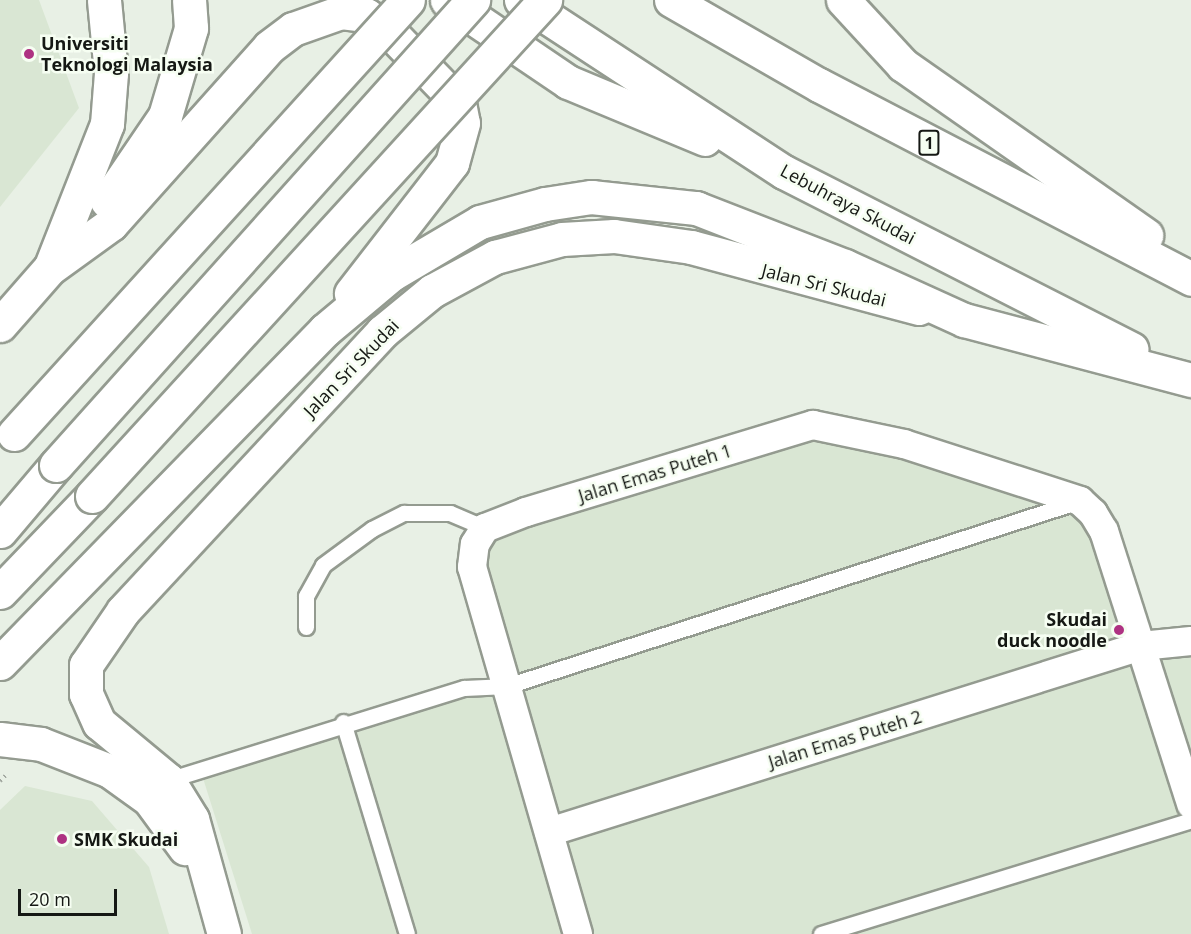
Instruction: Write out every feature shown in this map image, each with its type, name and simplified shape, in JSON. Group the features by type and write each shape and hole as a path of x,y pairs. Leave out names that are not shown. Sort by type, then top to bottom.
{"main road":[{"path":"50,268 107,124 111,73 104,0"},
{"path":"0,325 117,190 165,116 190,28 189,0"},
{"path":"7,443 408,0"},
{"path":"447,0 568,82 784,172"},
{"path":"0,531 56,465 473,0"},
{"name":"Lebuhraya Skudai","path":"521,0 784,172 1191,380"},
{"path":"0,592 92,496 545,0"},
{"name":"1","path":"671,0 819,86 1191,279"},
{"path":"843,0 903,65 1191,267"},
{"path":"50,268 111,224 269,47 320,18 341,12 366,15 388,30 459,103 462,141 422,205 373,260 325,330"},
{"path":"0,663 325,330 392,274 480,222 591,197 696,208 815,253 964,320 1191,380"},
{"name":"Jalan Sri Skudai","path":"224,934 208,889 192,819 168,780 99,723 86,694 86,665 98,641 382,332 432,291 495,257 562,238 614,236 691,247 964,320"},
{"name":"Jalan Sri Skudai","path":"0,739 80,757 149,799 174,827 208,889"}],"street":[{"name":"Jalan Emas Puteh 1","path":"485,528 813,425 904,444 1080,501"},
{"path":"1080,501 1104,531 1191,804"},
{"path":"485,528 475,544 472,567 578,934"},
{"name":"Jalan Emas Puteh 2","path":"549,832 1142,646 1191,641"}],"lane":[{"path":"168,780 343,722 464,688 507,686 1080,501"},
{"path":"306,627 306,596 323,565 372,529 404,513 450,513 485,528"},
{"path":"343,722 407,934"},
{"path":"821,934 1191,820"}],"shaded area":[{"name":"Universiti Teknologi Malaysia","path":"0,0 39,0 79,108 0,207"},
{"path":"821,435 1070,510 1089,528 1134,661 1191,656 1191,934 252,934 202,775 468,694 520,691 483,563 492,538"},
{"name":"SMK Skudai","path":"25,786 92,801 149,867 169,934 0,934 0,810"}],"place":[{"name":"Universiti Teknologi Malaysia","path":"29,54"},
{"name":"Skudai duck noodle","path":"1119,630"},
{"name":"SMK Skudai","path":"62,839"}]}
